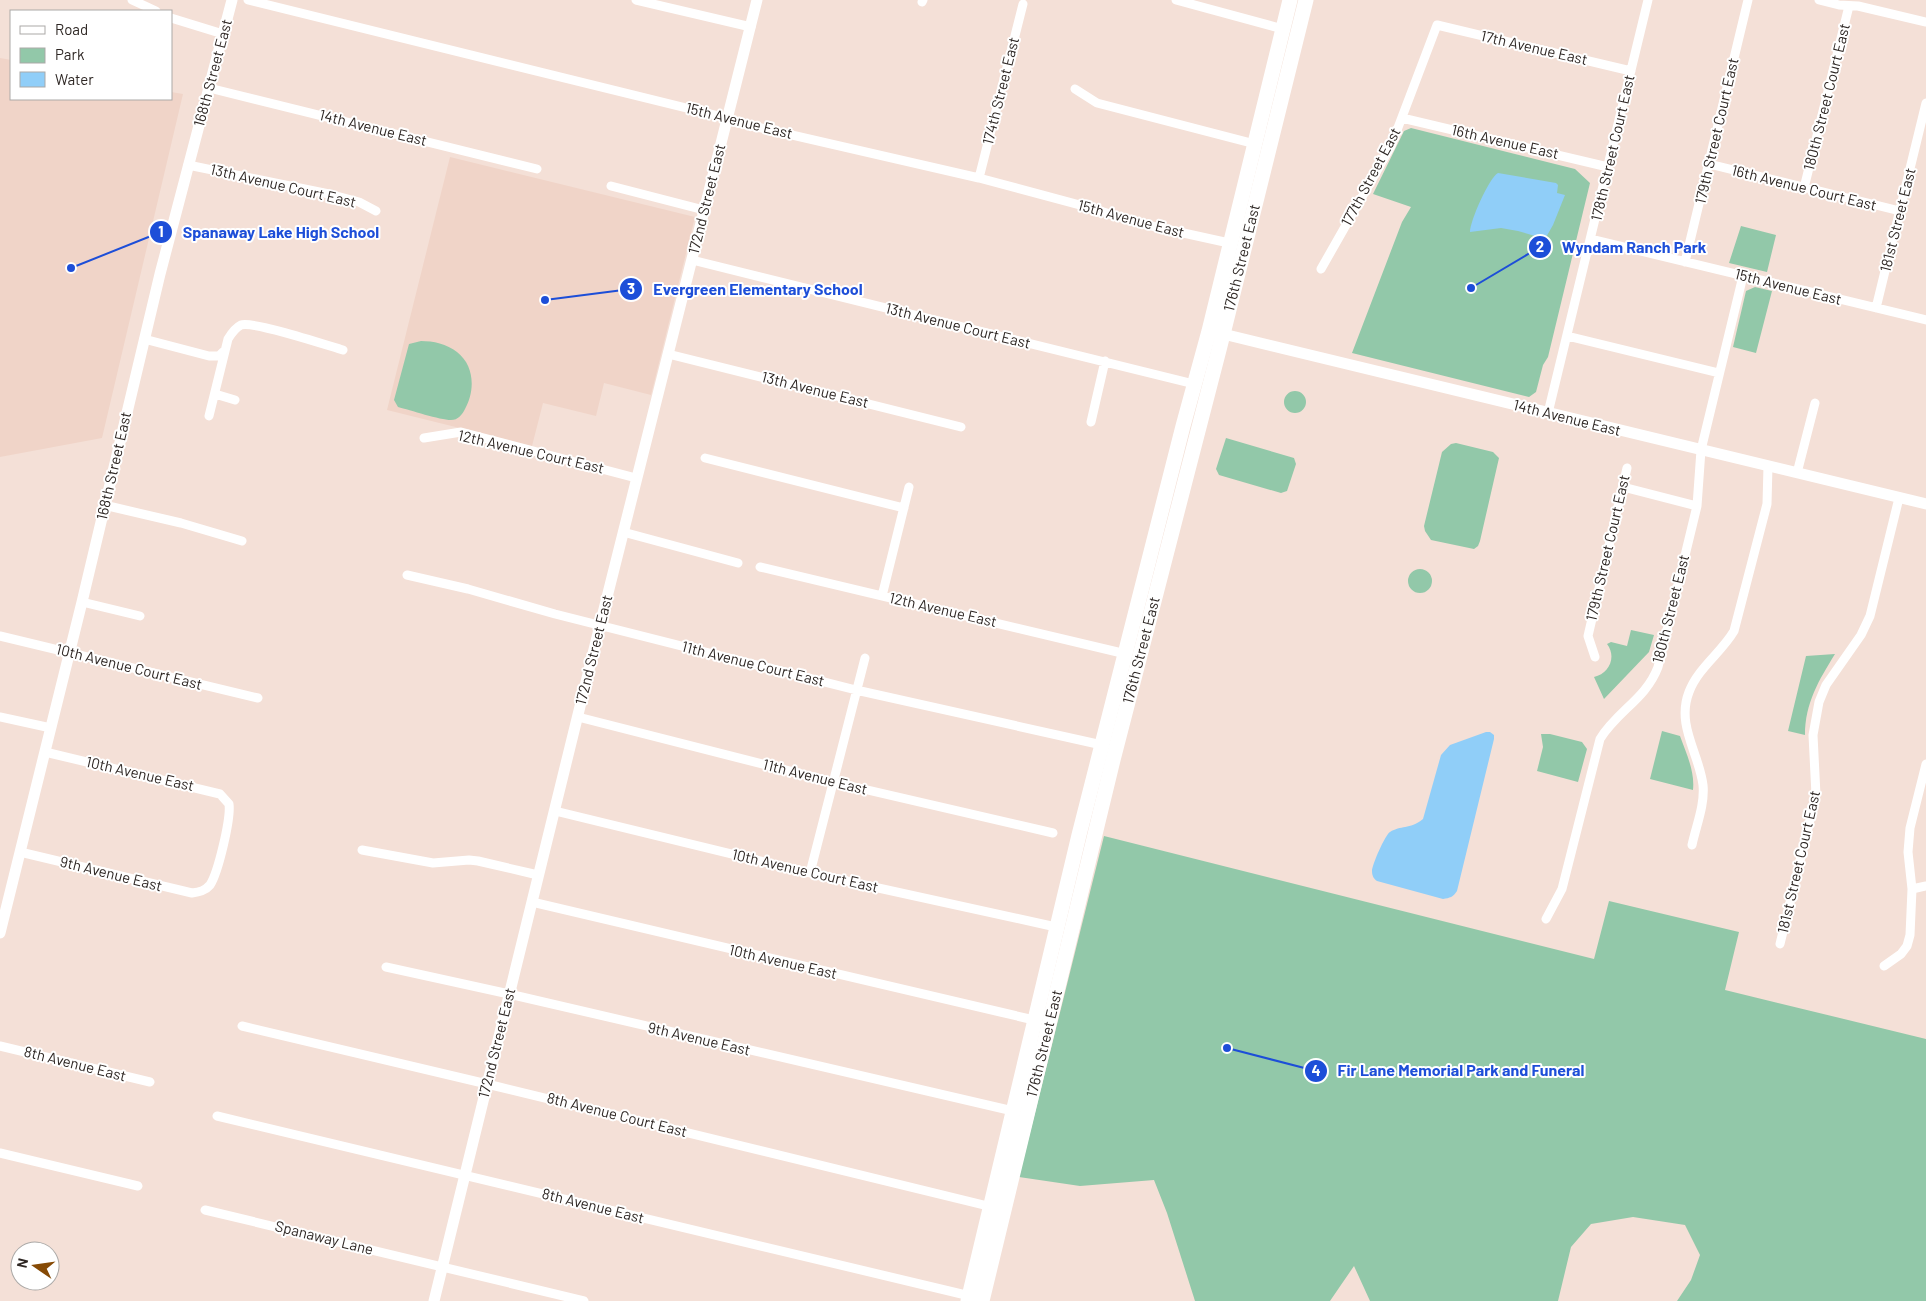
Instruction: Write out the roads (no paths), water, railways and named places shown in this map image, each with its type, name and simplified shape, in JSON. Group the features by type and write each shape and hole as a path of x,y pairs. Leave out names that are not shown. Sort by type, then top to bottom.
{"main road":[{"name":"176th Street East","path":"973,1300 989,1272 1098,820 1182,488 1216,332 1277,84 1282,29 1290,0"},
{"name":"176th Street East","path":"973,1300 988,1215 992,1207 1056,927 1194,384 1216,332 1229,243 1255,144 1306,0"},
{"path":"1182,488 1180,473 1198,394 1194,384"},
{"path":"1098,820 1094,806 1106,754 1102,745"},
{"path":"989,1272 984,1260 995,1215 992,1207"}],"street":[{"path":"132,0 154,10"},
{"name":"168th Street East","path":"0,933 70,652 144,339 232,0"},
{"name":"15th Avenue East","path":"248,0 727,118 735,122 979,178 1091,208 1138,223 1229,243"},
{"path":"636,0 751,27"},
{"name":"172nd Street East","path":"434,1301 636,478 757,0"},
{"path":"1176,0 1282,29"},
{"name":"178th Street Court East","path":"1548,413 1648,0"},
{"name":"179th Street Court East","path":"1685,262 1748,0"},
{"path":"1818,0 1858,6 1926,22"},
{"name":"174th Street East","path":"979,178 1023,4"},
{"name":"180th Street Court East","path":"1804,188 1849,6"},
{"path":"172,18 222,34"},
{"name":"17th Avenue East","path":"1437,26 1631,71"},
{"name":"177th Street East","path":"1321,269 1384,161 1437,26"},
{"name":"14th Avenue East","path":"209,88 537,168"},
{"path":"1075,89 1097,103 1255,144"},
{"name":"181st Street East","path":"1876,308 1926,103"},
{"name":"16th Avenue East","path":"1402,118 1608,167"},
{"name":"16th Avenue Court East","path":"1709,164 1900,211"},
{"name":"13th Avenue Court East","path":"188,165 329,194 359,202 376,211"},
{"path":"611,186 704,210"},
{"name":"15th Avenue East","path":"1591,239 1926,320"},
{"name":"13th Avenue Court East","path":"692,260 1194,384"},
{"name":"180th Street East","path":"1546,919 1562,889 1600,739 1612,723 1642,695 1656,672 1697,506 1701,450 1743,276"},
{"path":"209,416 223,352 228,339 235,329 242,325 248,324 343,350"},
{"name":"14th Avenue East","path":"1216,332 1926,504"},
{"path":"1567,336 1720,373"},
{"path":"144,339 209,356 219,356 223,352"},
{"name":"13th Avenue East","path":"668,354 961,427"},
{"path":"1091,422 1105,361"},
{"path":"214,394 235,400"},
{"path":"1797,473 1815,403"},
{"name":"12th Avenue Court East","path":"424,438 461,432 636,478"},
{"path":"705,458 904,508"},
{"path":"1692,845 1703,798 1703,786 1686,725 1684,709 1693,682 1734,631 1767,504 1768,466"},
{"name":"179th Street Court East","path":"1594,657 1588,636 1627,468"},
{"path":"882,596 909,487"},
{"path":"1623,487 1697,506"},
{"name":"181st Street Court East","path":"1780,944 1816,795 1813,735 1819,702 1826,685 1861,635 1870,616 1899,498"},
{"path":"104,506 181,523 242,541"},
{"path":"623,532 738,563"},
{"name":"12th Avenue East","path":"760,567 1126,654"},
{"name":"11th Avenue Court East","path":"407,575 468,588 555,614 856,690 1102,745"},
{"path":"82,602 140,616"},
{"name":"10th Avenue Court East","path":"0,636 258,698"},
{"path":"810,873 865,658"},
{"path":"0,716 51,728"},
{"name":"11th Avenue East","path":"578,717 833,782 1053,833"},
{"name":"10th Avenue East","path":"45,752 209,790 224,797 229,804 228,825 215,874 210,884 202,891"},
{"path":"1884,966 1896,959 1907,946 1911,925 1912,889 1908,852 1910,828 1926,764"},
{"name":"10th Avenue Court East","path":"555,810 810,873 1056,927"},
{"path":"362,850 433,863 478,861 538,875"},
{"name":"9th Avenue East","path":"20,852 186,893 202,891"},
{"path":"1912,889 1926,886"},
{"name":"10th Avenue East","path":"532,902 1034,1020"},
{"name":"9th Avenue East","path":"386,967 1013,1111"},
{"name":"8th Avenue Court East","path":"242,1026 992,1207"},
{"name":"8th Avenue East","path":"0,1046 150,1082"},
{"name":"8th Avenue East","path":"217,1116 973,1300"},
{"path":"0,1153 138,1186"},
{"name":"Spanaway Lane","path":"205,1210 584,1301"}],"water":[{"path":"1498,173 1556,183 1558,185 1557,193 1565,195 1545,239 1501,228 1470,232 1481,200"},
{"path":"1486,732 1494,735 1494,739 1456,893 1451,897 1443,899 1377,881 1372,871 1379,850 1388,834 1394,830 1413,825 1423,819 1441,755 1450,745"}],"place":[{"name":"Spanaway Lake High School","path":"71,268"},
{"name":"Wyndam Ranch Park","path":"1471,288"},
{"name":"Evergreen Elementary School","path":"545,300"},
{"name":"Fir Lane Memorial Park and Funeral","path":"1227,1048"}]}
